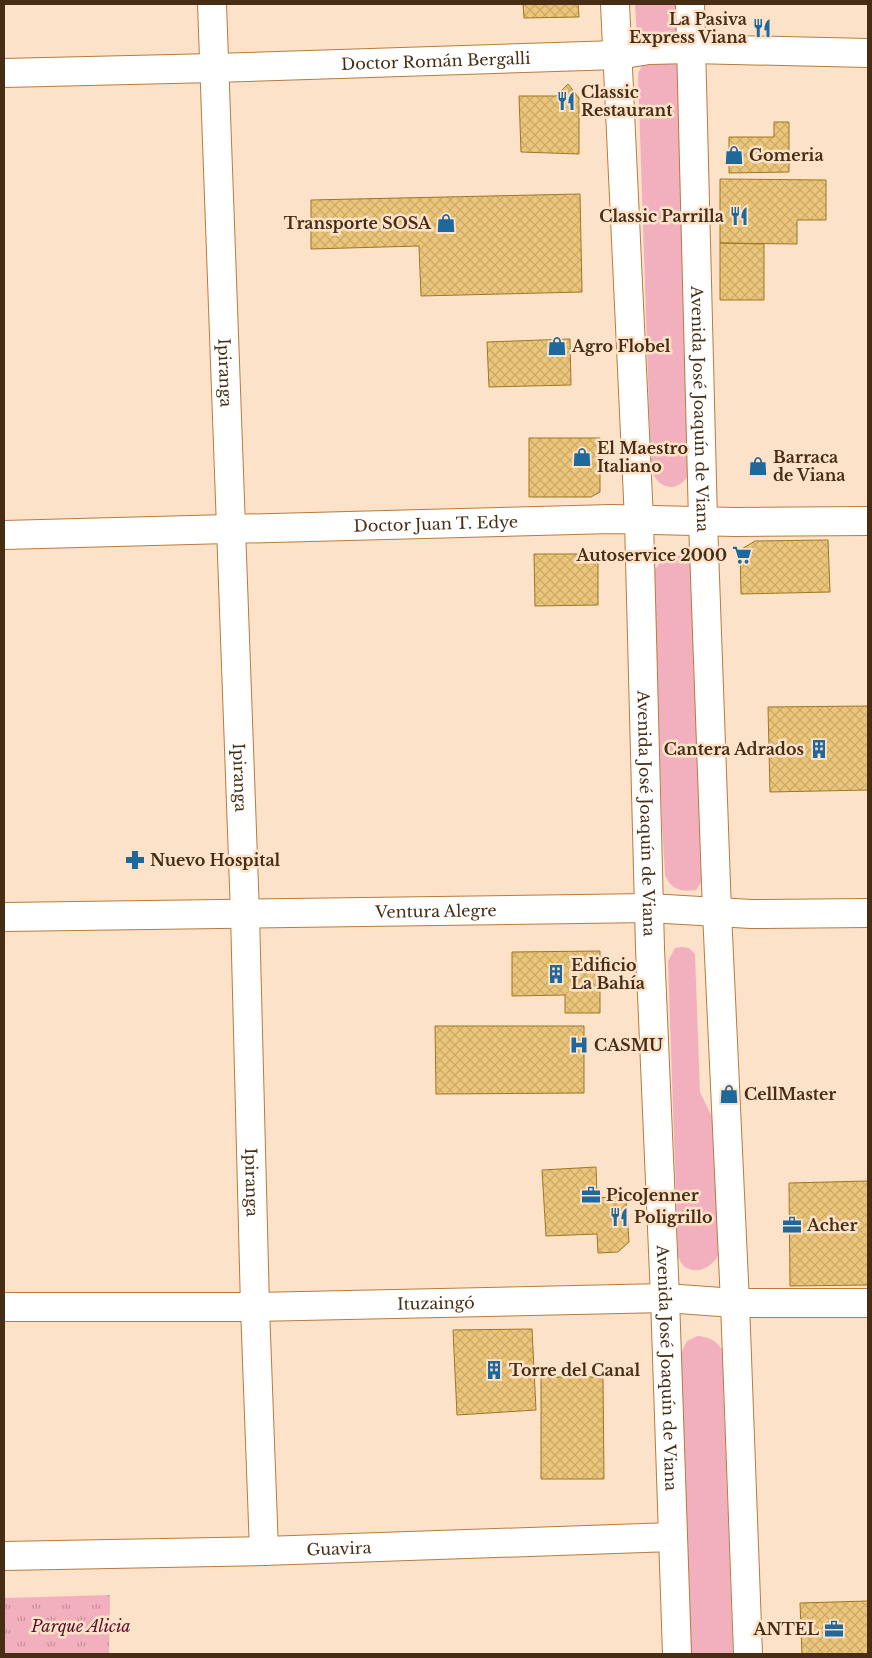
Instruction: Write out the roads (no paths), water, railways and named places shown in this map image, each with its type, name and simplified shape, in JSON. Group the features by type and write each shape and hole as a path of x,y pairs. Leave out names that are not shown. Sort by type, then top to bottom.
{"street":[{"name":"Ipiranga","path":"212,4 245,914 255,1307 264,1551"},
{"name":"Avenida José Joaquín de Viana","path":"615,4 639,520 649,908 677,1654"},
{"name":"Avenida José Joaquín de Viana","path":"690,4 703,521 717,912 735,1303 748,1654"},
{"name":"Doctor Román Bergalli","path":"4,73 618,55 649,50 691,49 868,53"},
{"name":"Doctor Juan T. Edye","path":"4,535 639,520 868,521"},
{"name":"Ventura Alegre","path":"4,917 649,908 751,914 868,913"},
{"name":"Ituzaingó","path":"4,1307 255,1307 665,1298 735,1303 868,1303"},
{"name":"Guavira","path":"4,1556 264,1551 673,1537"}],"place":[{"name":"La Pasiva Express Viana","path":"762,28"},
{"name":"Classic Restaurant","path":"566,101"},
{"name":"Gomeria","path":"734,155"},
{"name":"Classic Parrilla","path":"739,216"},
{"name":"Transporte SOSA","path":"446,223"},
{"name":"Agro Flobel","path":"557,346"},
{"name":"El Maestro Italiano","path":"582,457"},
{"name":"Barraca de Viana","path":"758,466"},
{"name":"Autoservice 2000","path":"742,555"},
{"name":"Cantera Adrados","path":"819,749"},
{"name":"Nuevo Hospital","path":"135,860"},
{"name":"Edificio La Bahía","path":"556,974"},
{"name":"CASMU","path":"579,1045"},
{"name":"CellMaster","path":"729,1094"},
{"name":"PicoJenner","path":"591,1195"},
{"name":"Poligrillo","path":"619,1217"},
{"name":"Acher","path":"792,1225"},
{"name":"Torre del Canal","path":"494,1370"},
{"name":"ANTEL","path":"834,1629"}],"park label":[{"name":"Parque Alicia","path":"81,1626"}]}
